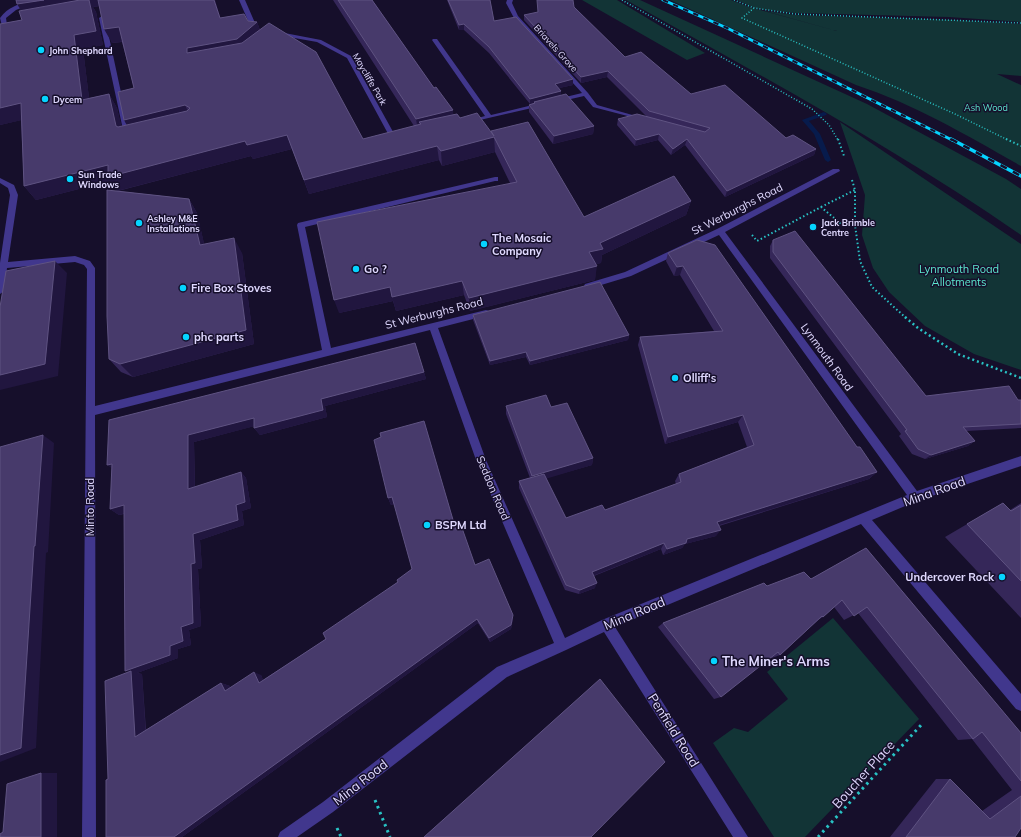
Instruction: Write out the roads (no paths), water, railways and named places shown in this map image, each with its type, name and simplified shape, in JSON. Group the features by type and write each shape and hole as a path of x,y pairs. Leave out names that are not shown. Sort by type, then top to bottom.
{"street":[{"path":"4,25 3,13 37,0"},
{"name":"Maycliffe Park","path":"242,0 255,32 290,35 319,41 349,57 398,140"},
{"name":"Briavels Grove","path":"510,0 509,3 516,17 586,94 595,106 652,122"},
{"path":"100,9 128,139 136,138"},
{"path":"435,40 489,117"},
{"path":"460,125 586,94"},
{"name":"St Werburghs Road","path":"582,288 628,274 720,231 836,171"},
{"path":"327,353 302,224 495,179"},
{"path":"0,180 11,187 14,195 2,265 0,291"},
{"name":"Lynmouth Road","path":"720,231 915,497"},
{"name":"Minto Road","path":"2,265 75,259 84,261 91,268 89,837"},
{"name":"St Werburghs Road","path":"90,412 493,311"},
{"name":"Seddon Road","path":"433,326 480,460 562,646"},
{"name":"Mina Road","path":"286,837 366,778 502,672 562,646 606,624 863,518 915,497 1021,460"},
{"path":"863,518 1021,704"},
{"name":"Penfield Road","path":"606,624 741,837"}],"waterway":[{"path":"824,114 805,120 817,134 828,160"}],"railway":[{"path":"663,0 727,28 952,140"},
{"path":"951,139 1021,176"}],"place":[{"name":"John Shephard","path":"41,50"},
{"name":"Dycem","path":"45,99"},
{"name":"Sun Trade Windows","path":"70,179"},
{"name":"Ashley M&E Installations","path":"139,223"},
{"name":"Jack Brimble Centre","path":"813,227"},
{"name":"The Mosaic Company","path":"484,244"},
{"name":"Go ?","path":"356,269"},
{"name":"Fire Box Stoves","path":"183,288"},
{"name":"phc parts","path":"186,337"},
{"name":"Olliff's","path":"675,378"},
{"name":"BSPM Ltd","path":"427,525"},
{"name":"Undercover Rock","path":"1002,577"},
{"name":"The Miner's Arms","path":"714,661"}],"park label":[{"name":"Ash Wood","path":"986,107"},
{"name":"Lynmouth Road Allotments","path":"959,275"}]}
